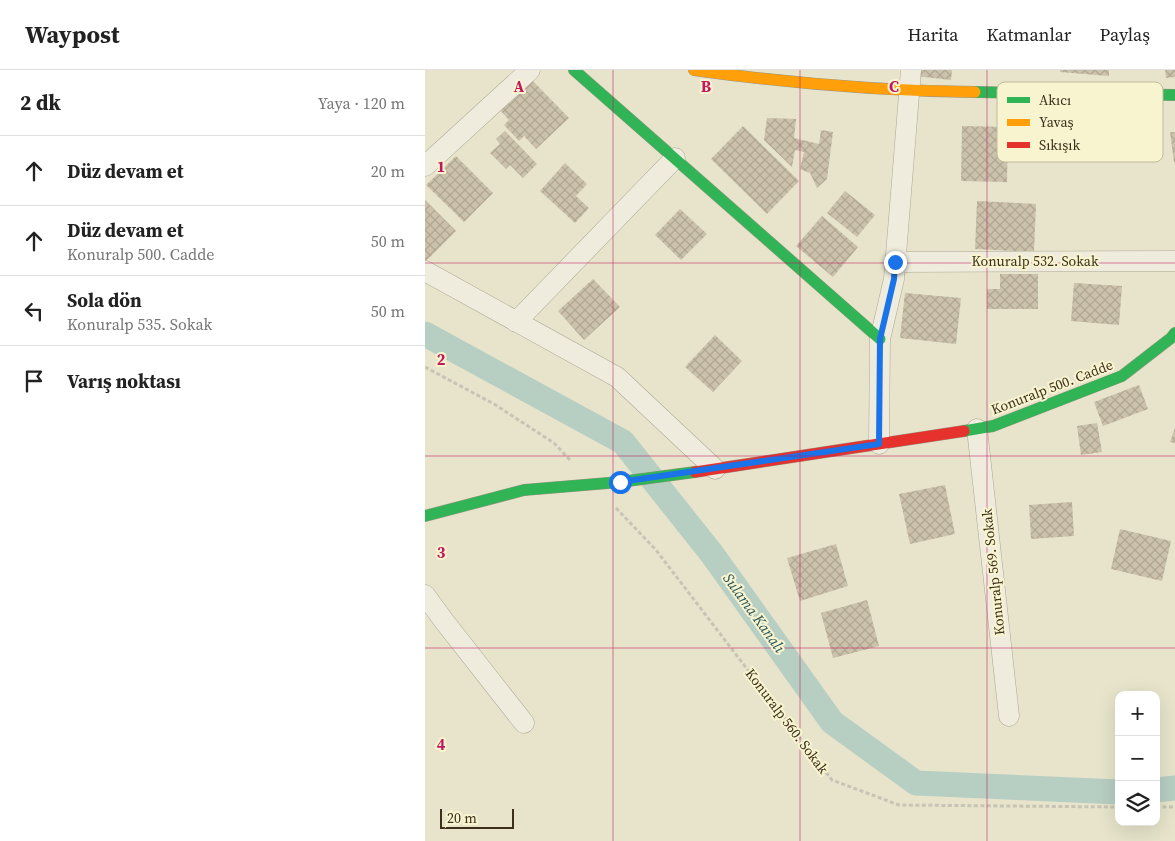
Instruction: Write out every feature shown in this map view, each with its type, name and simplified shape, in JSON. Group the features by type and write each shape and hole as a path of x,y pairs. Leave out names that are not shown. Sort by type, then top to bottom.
{"street":[{"path":"425,166 530,70"},
{"path":"574,70 880,339"},
{"path":"695,70 766,80 909,91 997,92"},
{"path":"879,444 880,339 894,279 911,70"},
{"path":"516,322 675,158"},
{"name":"Konuralp 532. Sokak","path":"895,262 1175,260"},
{"path":"425,271 617,377 715,469"},
{"name":"Konuralp 500. Cadde","path":"425,516 524,490 620,482 687,473 993,426 1122,376 1171,338 1175,332"},
{"name":"Konuralp 569. Sokak","path":"977,429 1009,716"},
{"path":"425,595 524,723"}],"path":[{"name":"Konuralp 560. Sokak","path":"425,367 495,404 554,443 656,550 832,780 899,805 1115,807"},
{"path":"1160,807 1175,807"}],"building":[{"path":"916,70 952,70 951,80 915,76"},
{"path":"1060,70 1109,70 1109,76 1060,72"},
{"path":"1165,70 1175,70 1175,77 1166,78"},
{"path":"529,77 569,118 536,149 524,136 519,141 504,125 509,120 497,107"},
{"path":"767,118 796,119 794,138 819,144 821,130 833,132 827,179 817,188 810,173 800,169 804,152 795,150 792,167 764,140"},
{"path":"743,126 799,181 767,214 711,159"},
{"path":"962,126 997,127 997,162 1007,162 1007,182 961,181"},
{"path":"505,131 537,164 523,178 510,165 506,169 490,153 500,144 496,139"},
{"path":"1170,132 1175,132 1175,162 1174,162"},
{"path":"456,156 493,193 464,222 426,185"},
{"path":"565,163 587,184 576,196 589,208 575,223 540,191"},
{"path":"845,191 875,215 857,237 827,213"},
{"path":"425,200 456,231 426,261 425,260"},
{"path":"977,201 1036,204 1034,252 975,249"},
{"path":"680,209 707,234 681,260 655,235"},
{"path":"822,216 858,247 833,277 796,246"},
{"path":"1000,274 1038,274 1038,309 987,309 987,289 1000,289"},
{"path":"593,279 620,307 584,340 558,311"},
{"path":"1074,283 1122,286 1119,325 1071,321"},
{"path":"905,293 961,298 956,344 900,338"},
{"path":"715,335 742,361 713,392 685,367"},
{"path":"1139,385 1148,409 1103,426 1094,402"},
{"path":"1097,423 1102,452 1081,455 1077,426"},
{"path":"1175,428 1175,443 1170,442"},
{"path":"945,485 955,534 910,544 899,494"},
{"path":"1072,502 1074,536 1031,539 1029,505"},
{"path":"1120,529 1171,541 1162,581 1111,569"},
{"path":"836,544 848,586 800,601 787,558"},
{"path":"867,600 879,646 833,658 821,613"}],"waterway":[{"name":"Sulama Kanalı","path":"425,334 623,442 712,554 832,722 916,783 1115,792"},
{"name":"Sulama Kanalı","path":"1160,790 1175,788"}],"traffic: fast":[{"path":"574,70 880,339"},
{"path":"975,92 997,92"},
{"path":"1163,95 1175,95"},
{"path":"964,431 993,426 1122,376 1175,333"},
{"path":"425,516 524,490 620,482 695,472"}],"traffic: slow":[{"path":"694,70 834,86 975,92"}],"traffic: jam":[{"path":"695,472 964,431"}],"route":[{"path":"620,482 879,444 880,339 894,279 895,262"}]}
